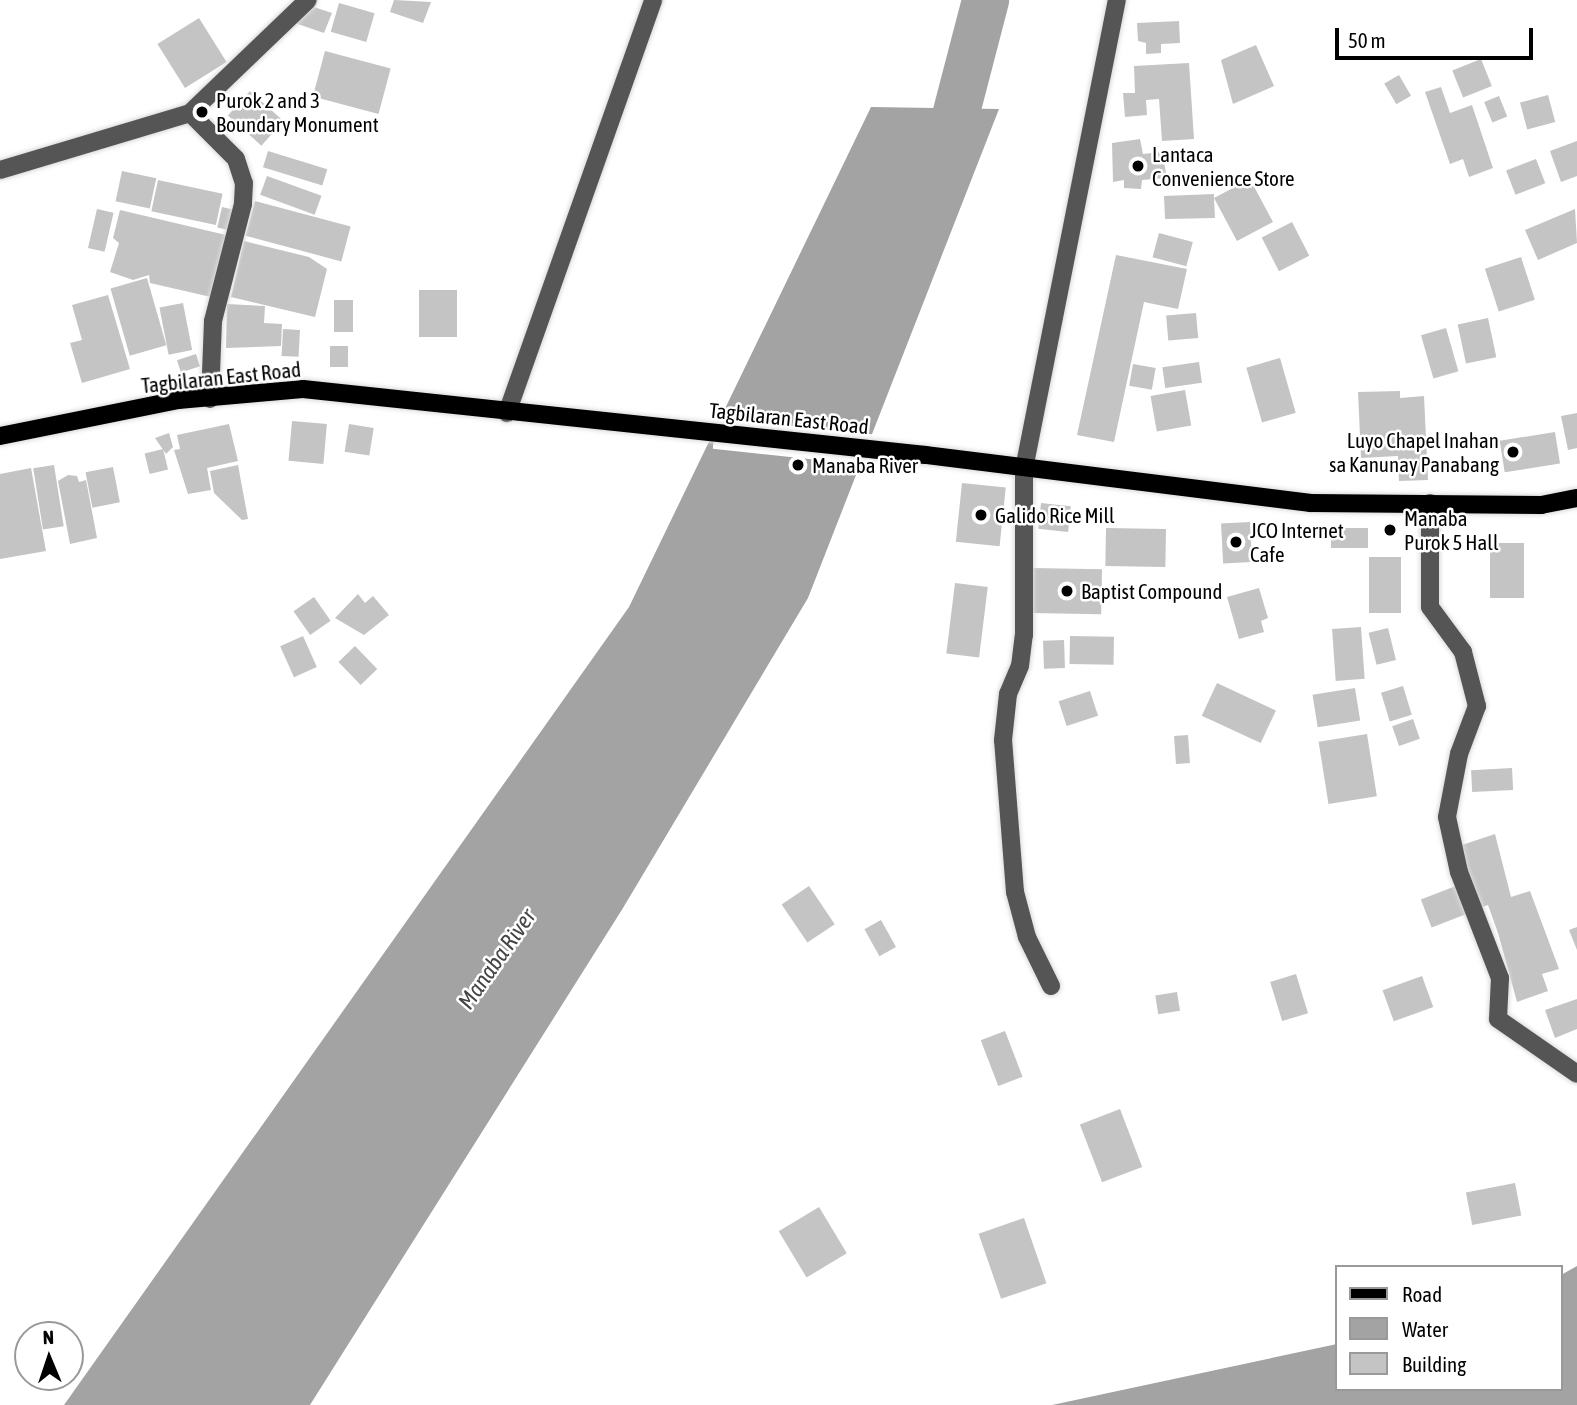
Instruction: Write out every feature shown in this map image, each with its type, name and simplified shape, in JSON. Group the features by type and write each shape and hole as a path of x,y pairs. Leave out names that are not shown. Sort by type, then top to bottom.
{"main road":[{"name":"Tagbilaran East Road","path":"0,436 178,400 303,389 506,413 926,455 1024,470 1310,503 1541,505 1577,498"}],"street":[{"path":"0,170 190,113 308,0"},
{"path":"506,413 653,0"},
{"path":"1051,986 1027,937 1008,850 1009,782 1003,740 1008,694 1020,666 1024,635 1024,470 1117,0"},
{"path":"190,113 236,159 244,183 243,204 213,321 210,399"},
{"path":"1430,503 1430,607 1463,652 1478,706 1459,754 1447,817 1459,873 1500,978 1498,1018 1577,1074"}],"water":[{"path":"871,107 999,109 808,598 623,908 310,1405 64,1405 74,1391 84,1391 84,1377 629,607"},
{"path":"1577,1266 1577,1405 1052,1405 1336,1344 1336,1391 1563,1391 1563,1274"}],"pier":[{"path":"716,418 876,435 873,466 713,449"}],"building":[{"path":"394,0 431,2 423,23 390,12"},
{"path":"339,3 375,13 366,42 331,32"},
{"path":"311,6 332,13 324,33 295,23"},
{"path":"199,18 227,62 185,88 157,44"},
{"path":"1179,21 1180,43 1161,44 1161,53 1146,54 1146,43 1138,41 1137,23"},
{"path":"1256,45 1274,86 1233,104 1221,60"},
{"path":"325,51 391,69 379,114 313,96"},
{"path":"1481,59 1492,86 1463,98 1452,71"},
{"path":"1189,63 1194,139 1162,141 1159,99 1146,100 1147,115 1125,117 1123,93 1135,93 1134,66"},
{"path":"1399,75 1411,96 1396,104 1384,84"},
{"path":"1441,87 1450,113 1472,105 1493,168 1469,177 1463,159 1450,164 1425,92"},
{"path":"250,91 283,121 261,146 228,116"},
{"path":"1548,95 1555,122 1527,130 1520,103"},
{"path":"1499,96 1507,116 1492,122 1484,102"},
{"name":"Lantaca Convenience Store","path":"1140,139 1143,154 1162,152 1167,178 1142,180 1141,189 1124,188 1124,180 1113,182 1112,143"},
{"path":"1577,141 1577,176 1561,182 1550,151"},
{"path":"268,151 327,169 322,185 263,167"},
{"path":"1536,159 1545,183 1515,195 1506,170"},
{"path":"122,171 156,178 150,209 116,201"},
{"path":"267,176 322,196 315,215 260,195"},
{"path":"1250,179 1273,222 1237,241 1214,198"},
{"path":"158,180 223,194 216,225 151,211"},
{"path":"1214,194 1215,218 1165,219 1164,196"},
{"path":"255,201 351,227 341,261 246,236"},
{"path":"222,207 235,210 230,230 217,227"},
{"path":"97,209 114,213 105,252 88,248"},
{"path":"1575,209 1577,243 1538,260 1525,230"},
{"path":"120,210 226,235 211,297 150,283 149,275 133,280 110,272 119,243 113,238"},
{"path":"1292,222 1309,256 1279,271 1262,237"},
{"path":"1159,233 1193,242 1186,266 1153,257"},
{"path":"244,241 309,257 327,269 315,317 231,297"},
{"path":"1116,255 1187,269 1178,309 1144,302 1114,442 1077,435"},
{"path":"1521,257 1535,300 1499,312 1485,269"},
{"path":"147,278 166,345 130,356 110,288"},
{"path":"419,290 457,290 457,337 419,337"},
{"path":"108,295 130,369 82,383 70,343 82,340 72,305"},
{"path":"334,300 353,300 353,332 334,332"},
{"path":"183,303 192,350 169,355 159,308"},
{"path":"227,304 265,306 264,323 282,324 281,346 226,348"},
{"path":"1196,313 1198,338 1168,341 1166,316"},
{"path":"1488,318 1496,357 1466,364 1458,324"},
{"path":"1446,328 1458,371 1433,378 1421,335"},
{"path":"283,329 300,330 299,357 282,356"},
{"path":"330,346 348,346 348,367 330,367"},
{"path":"196,354 200,366 181,373 177,360"},
{"path":"1280,358 1296,413 1262,422 1246,368"},
{"path":"1199,362 1202,383 1165,388 1162,367"},
{"path":"1133,364 1156,368 1152,390 1129,386"},
{"path":"1185,390 1191,425 1157,432 1151,396"},
{"path":"1400,391 1400,398 1424,396 1428,480 1399,481 1398,456 1361,458 1358,392"},
{"path":"1577,413 1577,448 1568,450 1561,416"},
{"path":"292,421 327,424 323,464 289,461"},
{"path":"229,424 238,461 207,468 211,490 188,494 174,450 180,449 177,435"},
{"path":"349,424 374,428 369,456 345,452"},
{"path":"1555,432 1560,464 1505,472 1500,441"},
{"path":"169,433 173,447 166,454 155,438"},
{"path":"163,449 168,469 150,474 145,454"},
{"path":"54,465 64,526 43,530 33,468"},
{"path":"238,465 248,519 242,520 214,493 210,471"},
{"path":"113,467 120,502 92,508 86,472"},
{"path":"31,468 46,551 0,559 0,474"},
{"path":"68,475 77,476 79,482 86,480 97,538 70,544 58,481"},
{"name":"Galido Rice Mill","path":"962,483 1006,488 1000,546 956,542"},
{"path":"1041,503 1071,506 1068,532 1038,529"},
{"name":"JCO Internet Cafe","path":"1250,522 1252,562 1223,563 1221,524"},
{"path":"1106,528 1166,529 1165,567 1105,566"},
{"path":"1331,528 1368,528 1368,548 1331,548"},
{"path":"1490,543 1524,543 1524,598 1490,598"},
{"path":"1369,557 1401,557 1401,613 1369,613"},
{"name":"Baptist Compound","path":"1032,568 1102,569 1101,614 1031,613"},
{"path":"955,583 988,587 979,657 946,653"},
{"path":"1259,588 1268,618 1261,621 1264,632 1239,639 1227,597"},
{"path":"358,594 365,603 373,596 389,615 364,635 335,618"},
{"path":"314,597 331,621 310,635 294,611"},
{"path":"1361,627 1365,679 1336,681 1332,629"},
{"path":"1388,628 1396,660 1377,665 1369,633"},
{"path":"303,636 317,667 294,677 280,646"},
{"path":"1070,636 1114,637 1114,665 1070,664"},
{"path":"1064,640 1065,668 1044,669 1043,641"},
{"path":"355,646 377,669 361,685 338,662"},
{"path":"1217,683 1276,710 1261,743 1202,716"},
{"path":"1403,686 1412,715 1390,721 1381,693"},
{"path":"1355,688 1360,721 1318,727 1313,695"},
{"path":"1090,691 1098,716 1067,726 1059,701"},
{"path":"1413,719 1420,739 1399,746 1392,726"},
{"path":"1367,734 1377,796 1328,804 1319,742"},
{"path":"1188,735 1190,763 1176,764 1174,736"},
{"path":"1512,768 1513,790 1472,792 1471,770"},
{"path":"1495,834 1511,897 1530,891 1559,969 1542,974 1548,991 1517,1002 1488,905 1482,907 1459,846"},
{"path":"1461,884 1472,912 1432,927 1421,899"},
{"path":"809,886 835,924 807,943 782,904"},
{"path":"881,920 896,947 879,956 864,929"},
{"path":"1577,927 1577,950 1569,930"},
{"path":"1296,974 1308,1013 1282,1021 1270,982"},
{"path":"1422,976 1433,1007 1394,1021 1383,990"},
{"path":"1177,992 1180,1011 1158,1014 1155,995"},
{"path":"1577,999 1577,1029 1555,1038 1545,1010"},
{"path":"1005,1031 1023,1077 998,1086 981,1040"},
{"path":"1120,1109 1142,1167 1102,1182 1080,1124"},
{"path":"1515,1183 1521,1215 1472,1225 1466,1193"},
{"path":"819,1207 847,1253 807,1277 779,1231"},
{"path":"1024,1218 1046,1283 1001,1299 979,1234"}],"waterway":[{"name":"Manaba River","path":"941,169 985,0"}],"place":[{"name":"Purok 2 and 3 Boundary Monument","path":"202,112"},
{"name":"Lantaca Convenience Store","path":"1138,166"},
{"name":"Luyo Chapel Inahan sa Kanunay Panabang","path":"1513,452"},
{"name":"Manaba River","path":"798,465"},
{"name":"Galido Rice Mill","path":"981,515"},
{"name":"Manaba Purok 5 Hall","path":"1390,530"},
{"name":"JCO Internet Cafe","path":"1236,542"},
{"name":"Baptist Compound","path":"1067,591"}]}
